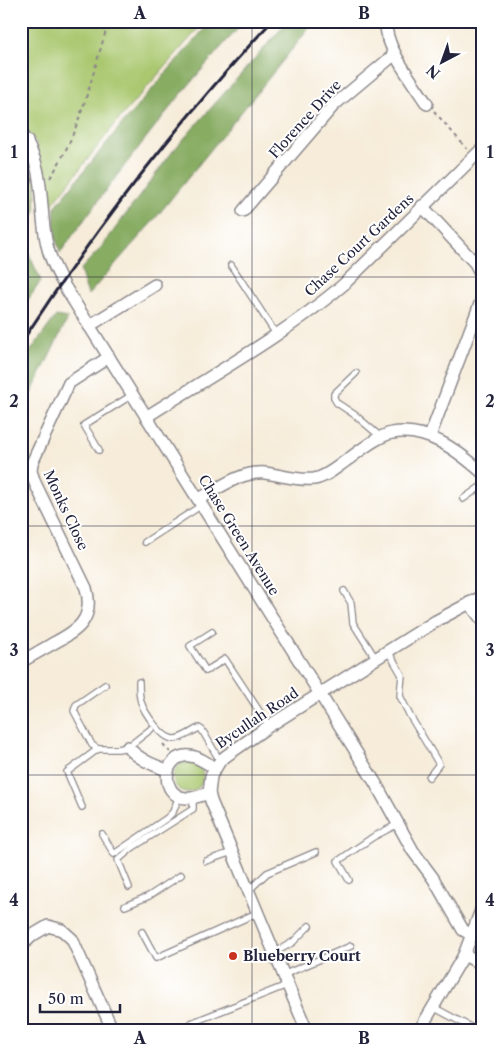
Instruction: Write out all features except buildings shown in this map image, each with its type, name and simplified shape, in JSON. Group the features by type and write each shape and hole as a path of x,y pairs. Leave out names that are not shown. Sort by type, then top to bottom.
{"street":[{"path":"386,21 386,30 395,54 427,104"},
{"name":"Florence Drive","path":"243,211 334,105 395,54"},
{"name":"Chase Green Avenue","path":"24,138 36,162 42,190 47,244 53,263 65,287 320,694 413,851 443,894 463,930 472,935"},
{"path":"21,158 24,138"},
{"name":"Chase Court Gardens","path":"146,417 324,301 483,148"},
{"path":"422,206 475,263 483,282 483,296 430,436"},
{"path":"89,326 154,285"},
{"name":"Monks Close","path":"21,662 74,632 84,621 88,611 89,597 86,588 31,472 32,463 69,383 109,357"},
{"path":"201,502 243,475 262,473 315,479 326,474 368,445 391,433 408,432 430,436 450,447 483,473"},
{"name":"Bycullah Road","path":"209,793 209,782 217,765 270,726 436,621 483,596"},
{"path":"469,604 483,621"},
{"path":"128,746 133,752 148,762 167,770"},
{"path":"217,765 189,756 170,764 166,779 173,793 185,798 193,798 209,793 307,1031"},
{"path":"419,1031 464,955 483,905"},
{"path":"21,946 33,935 48,926 62,930 72,939 112,1031"},
{"path":"464,955 483,965"}],"lane":[{"path":"231,265 276,334"},
{"path":"356,373 334,394 334,398 337,403 355,415 382,438"},
{"path":"99,450 84,425 132,395"},
{"path":"463,499 483,485"},
{"path":"145,542 201,502"},
{"path":"344,591 351,603 353,623 376,659"},
{"path":"212,632 190,646 206,671 225,659 270,726"},
{"path":"388,651 402,675 400,696 439,764 429,777"},
{"path":"139,682 140,701 150,719 166,737 177,739 199,728 207,737 217,765"},
{"path":"106,686 76,705 74,711 92,745 98,749 118,749 128,746 151,729"},
{"path":"82,807 66,772 98,749"},
{"path":"102,834 114,854 167,818 173,812 179,796"},
{"path":"129,887 118,860 132,848 193,809 193,798"},
{"path":"349,880 338,861 373,837 398,824"},
{"path":"206,861 232,852"},
{"path":"248,891 267,873 316,852"},
{"path":"125,906 149,896 182,875"},
{"path":"142,932 156,958 257,912"},
{"path":"274,953 293,942 309,926"},
{"path":"191,1024 285,980 351,946"},
{"path":"433,1007 476,1030"}],"path":[{"path":"42,190 62,160 81,112 110,21"},
{"path":"427,104 473,157"}],"green space":[{"path":"21,21 205,21 120,118 51,206 36,142 21,124"},
{"path":"211,21 245,21 196,76 149,134 60,253 54,230 55,207 121,125"},
{"path":"288,21 315,21 154,220 88,295 80,270 100,249 173,151"},
{"path":"27,169 32,169 36,181 35,214 21,227 21,173"},
{"path":"21,236 41,281 21,310"},
{"path":"56,316 68,318 21,414 21,364"},
{"path":"188,762 199,766 203,777 199,788 188,792 177,788 173,777 177,766"}],"railway":[{"path":"21,343 78,259 139,177 204,97 272,21"}],"place":[{"name":"Blueberry Court","path":"233,956"}]}
